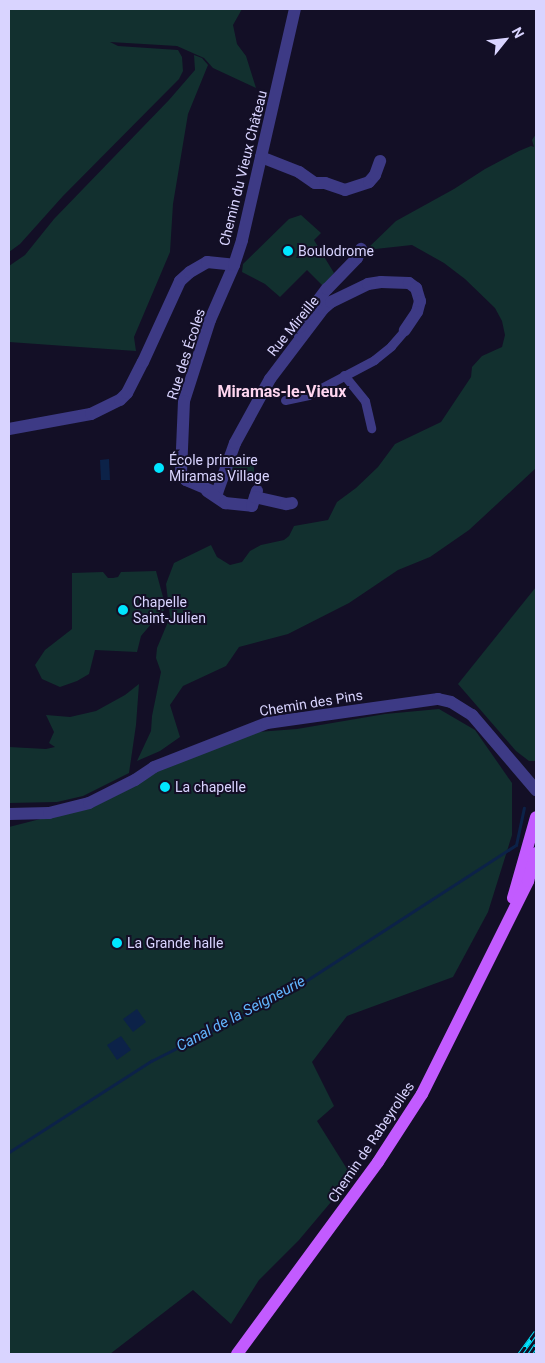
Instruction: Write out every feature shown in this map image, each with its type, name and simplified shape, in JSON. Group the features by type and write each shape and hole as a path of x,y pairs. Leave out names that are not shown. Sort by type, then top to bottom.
{"main road":[{"name":"Chemin de Rabeyrolles","path":"505,929 536,817"},
{"name":"Chemin de Rabeyrolles","path":"237,1354 336,1221 405,1122 441,1061 528,882 536,853"}],"street":[{"name":"Chemin du Vieux Château","path":"9,429 91,414 120,400 127,393 143,362 180,281 206,262 234,265 242,240 295,9"},
{"path":"261,157 298,172 315,183 326,183 345,190 362,186 375,175 380,160"},
{"path":"300,338 300,327 304,319 327,289 357,258 361,249"},
{"name":"Rue des Écoles","path":"217,493 186,480 181,474 184,401 210,320 234,265"},
{"name":"Rue Mireille","path":"217,493 225,466 270,379 300,338 331,302 368,284 381,282 409,283 420,296 417,312 405,330"},
{"path":"285,400 308,394 374,360 391,346 405,330"},
{"path":"344,375 365,401 371,428"},
{"path":"198,485 224,503 255,498 286,504 292,503"},
{"name":"Chemin des Pins","path":"9,814 49,813 89,803 177,756 267,723 438,699 451,702 472,715 534,788"},
{"path":"528,882 527,866 536,836"}],"green space":[{"path":"9,9 242,9 233,25 237,44 246,56 256,88 213,68 204,58 177,46 110,42 118,46 178,50 182,57 183,71 179,79 63,196 20,244 9,252"},
{"path":"194,55 202,58 208,65 188,114 173,204 170,252 134,337 136,351 9,342 9,266 25,255 54,219 169,100 195,70"},
{"path":"536,134 536,468 469,530 430,557 398,570 349,603 288,634 239,647 226,666 183,686 170,705 180,737 160,751 137,761 151,731 152,716 161,672 156,658 157,648 170,617 166,584 174,563 211,545 217,557 230,565 242,562 250,551 261,545 284,540 289,536 294,526 328,520 337,502 356,488 378,467 395,444 441,422 471,377 472,367 482,356 502,347 505,335 502,321 495,308 465,279 444,263 412,245 366,250 396,221 454,189 485,169 519,151 531,146 534,147 532,140"},
{"name":"Boulodrome","path":"301,215 321,233 314,240 334,273 323,286 307,270 280,297 265,284 242,272 243,264 289,219"},
{"path":"234,457 254,462 254,480 227,473"},
{"path":"156,571 163,597 164,615 161,624 152,623 141,636 137,652 95,650 89,674 77,681 60,687 42,679 35,665 45,650 72,629 72,573 103,572 108,578 113,578 118,577 121,572"},
{"path":"536,587 536,761 529,761 516,751 458,684"},
{"path":"139,684 136,725 129,773 83,796 57,802 9,803 9,747 46,749 55,747 49,743 54,732 46,715 70,717 96,711 125,695"},
{"path":"439,709 475,730 512,783 512,835 488,912 453,977 347,1016 312,1062 334,1106 317,1121 352,1177 299,1240 259,1280 231,1324 193,1290 110,1354 9,1354 9,827 95,805 163,767 243,733 297,729 385,714"}],"water":[{"path":"109,459 110,480 101,480 100,460"},
{"path":"137,1009 146,1022 133,1032 123,1019"},
{"path":"121,1036 131,1050 117,1060 107,1045"}],"waterway":[{"name":"Canal de la Seigneurie","path":"9,1152 151,1061 287,993 516,845 524,808"}],"railway":[{"path":"520,1354 536,1332"},
{"path":"530,1354 536,1345"}],"place":[{"name":"Boulodrome","path":"288,251"},
{"name":"École primaire Miramas Village","path":"159,468"},
{"name":"Chapelle Saint-Julien","path":"123,610"},
{"name":"La chapelle","path":"165,787"},
{"name":"La Grande halle","path":"117,943"}],"district":[{"name":"Miramas-le-Vieux","path":"282,392"}]}
